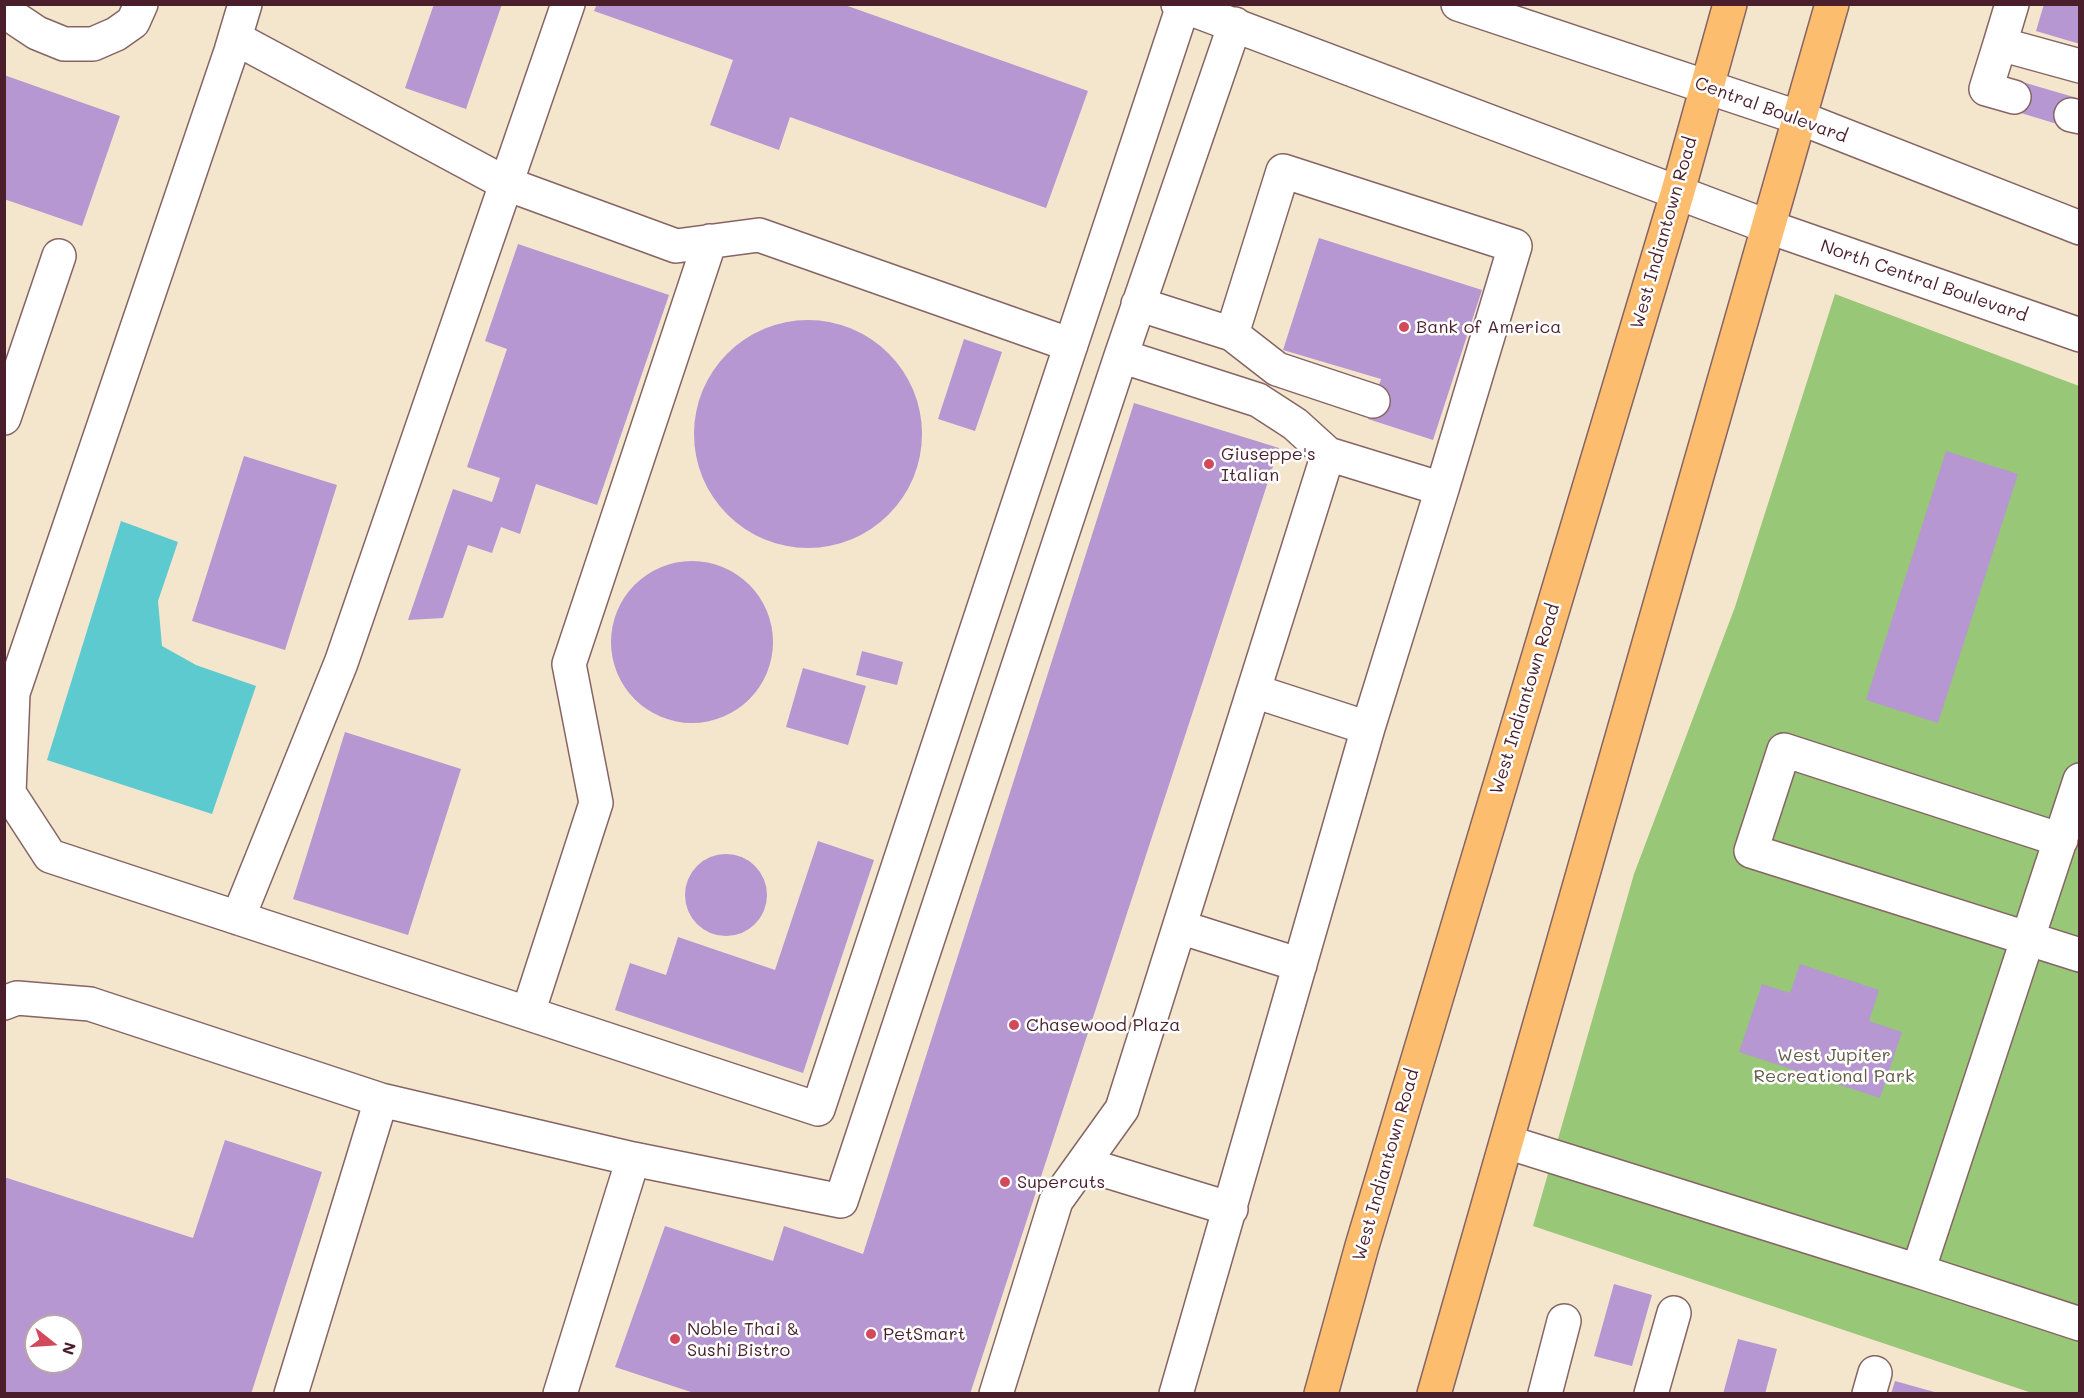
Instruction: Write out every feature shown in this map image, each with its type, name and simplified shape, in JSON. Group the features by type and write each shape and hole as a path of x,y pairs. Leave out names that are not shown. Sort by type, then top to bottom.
{"main road":[{"name":"West Indiantown Road","path":"1321,1394 1398,1124 1678,191 1730,4"},
{"path":"1434,1394 1832,4"}],"street":[{"path":"4,9 37,33 64,44 93,44 116,34 133,22 141,4"},
{"path":"245,4 13,693 9,793 50,856 818,1109 1181,5 1769,226"},
{"path":"238,918 342,663 568,4"},
{"path":"2012,4 1986,89 2014,97"},
{"name":"Central Boulevard","path":"1461,5 1800,118 2079,228"},
{"path":"4,1003 17,998 90,1004 381,1100 633,1159 841,1201 1138,304 1235,24"},
{"path":"235,38 507,184 676,246 759,235 1071,345"},
{"path":"2000,44 2079,66"},
{"path":"1176,1394 1368,728 1442,489 1450,424 1515,246 1283,171 1232,334"},
{"name":"North Central Boulevard","path":"1769,226 2079,335"},
{"path":"528,1013 596,803 569,664 710,241"},
{"path":"4,418 59,256"},
{"path":"1138,304 1232,334 1277,369 1373,401"},
{"path":"1121,356 1258,400 1295,424 1328,454 1442,489"},
{"path":"996,1394 1056,1201 1122,1109 1328,454"},
{"path":"1254,691 1368,728"},
{"path":"2061,840 1784,750 1751,851 2079,955"},
{"path":"1918,1271 2079,780"},
{"path":"1180,927 1300,965"},
{"path":"291,1394 381,1100"},
{"path":"1507,1142 2079,1324"},
{"path":"560,1394 633,1159"},
{"path":"1084,1164 1231,1209"},
{"path":"1651,1394 1674,1312"},
{"path":"1545,1394 1564,1321"}],"green space":[{"name":"West Jupiter Recreational Park","path":"1835,294 2079,386 2079,1393 2032,1393 1533,1226 1634,874 1735,607"}],"water":[{"path":"121,521 178,542 158,601 162,646 196,665 256,686 212,814 47,760"}],"building":[{"path":"434,4 502,4 466,109 405,88"},
{"path":"597,4 842,4 1088,91 1046,208 790,117 779,150 710,125 733,60 594,11"},
{"path":"2044,4 2080,4 2080,44 2036,31"},
{"path":"4,75 120,116 82,226 4,199"},
{"path":"2019,81 2077,98 2067,127 2011,110"},
{"path":"1319,238 1482,290 1433,440 1368,419 1381,379 1283,350"},
{"path":"518,244 669,295 597,505 536,484 520,534 501,527 492,553 468,545 443,618 408,620 453,489 492,502 500,478 467,467 507,349 485,341"},
{"path":"808,320 830,322 852,329 871,339 889,353 903,371 913,390 920,412 922,434 920,456 913,478 903,497 889,515 871,529 852,539 830,546 808,548 786,546 764,539 745,529 727,515 713,497 703,478 696,456 694,434 696,412 703,390 713,371 727,353 745,339 764,329 786,322"},
{"path":"964,339 1002,352 975,431 938,419"},
{"name":"Chasewood Plaza","path":"1134,403 1279,448 970,1394 697,1394 615,1367 665,1226 773,1261 784,1226 863,1254"},
{"path":"1946,451 2018,474 1938,723 1866,700"},
{"path":"244,456 337,485 285,650 192,621"},
{"path":"692,561 708,562 723,567 750,584 767,611 772,626 772,658 767,673 750,700 723,717 708,722 692,723 676,722 661,717 634,700 617,673 612,658 611,642 612,626 617,611 634,584 661,567 676,562"},
{"path":"862,651 903,662 897,685 856,675"},
{"path":"803,668 866,686 848,745 786,727"},
{"path":"345,732 461,769 408,935 293,899"},
{"path":"818,841 874,860 803,1073 615,1010 630,963 666,975 678,937 775,970"},
{"path":"726,854 742,858 755,866 763,879 767,895 763,911 755,924 742,932 726,936 710,932 697,924 689,911 685,895 689,879 697,866 710,858"},
{"path":"1800,964 1879,990 1869,1021 1902,1032 1880,1098 1739,1052 1762,984 1790,993"},
{"path":"225,1140 322,1172 251,1394 4,1394 4,1177 193,1238"},
{"path":"1614,1284 1652,1295 1632,1366 1594,1356"},
{"path":"1738,1339 1777,1349 1765,1394 1723,1394"},
{"path":"1895,1381 1938,1393 1938,1394 1891,1394"}],"place":[{"name":"Bank of America","path":"1404,327"},
{"name":"Giuseppe's Italian","path":"1209,464"},
{"name":"Chasewood Plaza","path":"1014,1025"},
{"name":"Supercuts","path":"1005,1182"},
{"name":"PetSmart","path":"871,1334"},
{"name":"Noble Thai & Sushi Bistro","path":"675,1339"}]}
